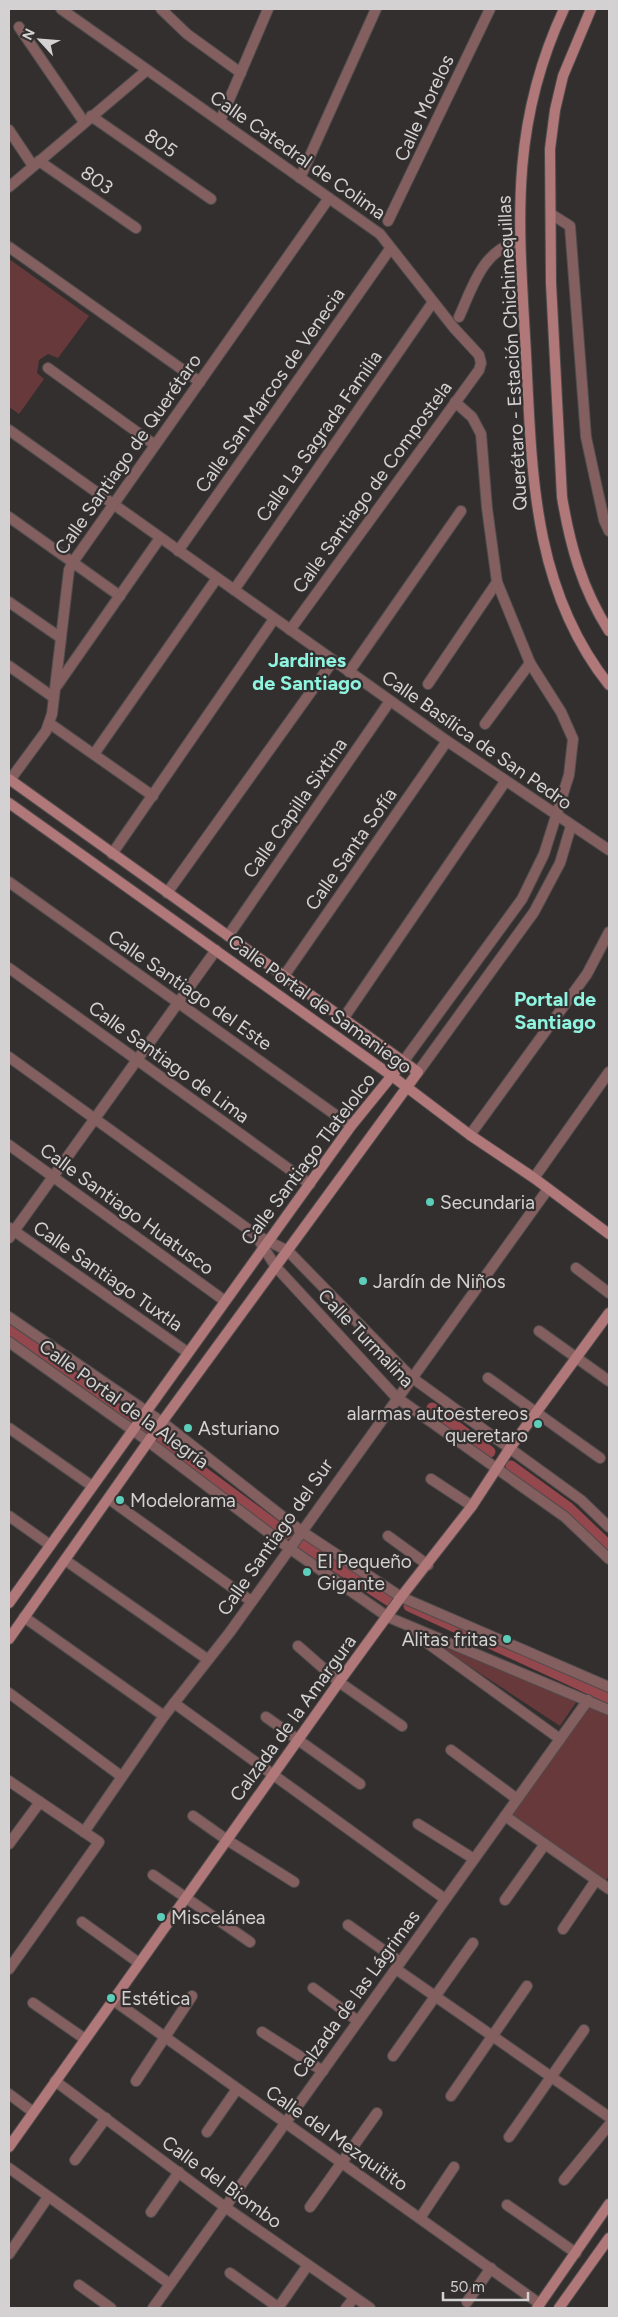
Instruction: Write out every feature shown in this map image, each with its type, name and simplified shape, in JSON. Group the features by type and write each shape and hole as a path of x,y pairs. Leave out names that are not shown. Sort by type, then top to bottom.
{"street":[{"name":"Calle Catedral de Colima","path":"61,9 380,234 433,302 479,355 481,363"},
{"path":"162,9 187,34 241,73"},
{"path":"220,121 268,9"},
{"path":"300,178 376,9"},
{"name":"Calle Morelos","path":"388,221 490,9"},
{"name":"Querétaro - Estación Chichimequillas","path":"564,9 536,80 527,121 520,172 520,241 532,471 537,512 552,577 562,606 593,664 609,685"},
{"path":"591,9 566,68 555,110 550,149 551,283 562,497 574,557 588,592 609,631"},
{"path":"19,27 88,119"},
{"path":"9,187 147,70"},
{"name":"805","path":"88,119 211,199"},
{"path":"9,130 36,163"},
{"name":"803","path":"36,163 136,228"},
{"name":"Calle Santiago de Querétaro","path":"9,781 49,723 62,638 69,570 72,562 329,198"},
{"path":"551,214 570,226 586,437 604,520 609,532"},
{"path":"460,317 480,269 500,248 520,241"},
{"path":"9,247 200,382"},
{"name":"Calle San Marcos de Venecia","path":"178,551 390,249"},
{"name":"Calle La Sagrada Familia","path":"234,590 433,302"},
{"name":"Calle Santiago de Compostela","path":"290,630 479,370 481,363"},
{"path":"48,368 155,445"},
{"name":"Calle Santiago Tlatelolco","path":"9,1603 132,1431 144,1411 351,1126 403,1062 522,900 544,854 569,775 573,739 561,712 530,663 497,582 487,508 481,434 472,416 455,402"},
{"name":"Calle Basílica de San Pedro","path":"9,430 447,742 609,850"},
{"path":"349,672 461,510"},
{"path":"9,517 120,596"},
{"path":"9,666 54,694 160,538"},
{"path":"94,754 216,578"},
{"path":"428,684 497,582"},
{"path":"9,602 62,638"},
{"path":"112,854 274,619"},
{"path":"167,893 332,660"},
{"path":"485,724 530,663"},
{"name":"Calle Capilla Sixtina","path":"228,936 390,701"},
{"path":"49,723 153,796"},
{"name":"Calle Santa Sofía","path":"284,976 447,742"},
{"name":"Calle Portal de Samaniego","path":"9,781 418,1072"},
{"path":"344,1019 505,782"},
{"name":"Calle Portal de Samaniego","path":"9,803 392,1076 470,1135 534,1178 609,1234"},
{"name":"Calle Santiago Tlatelolco","path":"9,1639 162,1422 534,912 560,863 571,826"},
{"name":"Calle Santiago del Este","path":"9,882 351,1126"},
{"path":"470,1135 587,974 609,932"},
{"path":"10,1232 53,1177 216,950"},
{"name":"Calle Santiago de Lima","path":"9,968 310,1184"},
{"name":"Calle Turmalina","path":"9,1057 266,1244 288,1251 411,1377 580,1500 609,1527"},
{"path":"534,1178 609,1072"},
{"name":"Calle Santiago Huatusco","path":"9,1145 225,1301"},
{"name":"Calle Santiago del Sur","path":"84,1832 164,1716 251,1601 396,1397 548,1189"},
{"name":"Calle Santiago Tuxtla","path":"10,1232 187,1352"},
{"name":"Calle Turmalina","path":"266,1244 276,1268 396,1397 498,1468 564,1517 609,1559"},
{"path":"576,1268 609,1293"},
{"name":"Calzada de la Amargura","path":"9,2147 339,1682 392,1619 401,1597 428,1565 472,1506 510,1448 609,1313"},
{"name":"Calle Portal de la Alegría","path":"9,1317 162,1422 301,1531 401,1597 609,1687"},
{"path":"539,1331 609,1381"},
{"name":"Calle Portal de la Alegría","path":"9,1342 149,1443 289,1548 392,1619 609,1710"},
{"path":"488,1378 600,1458"},
{"path":"9,1428 92,1486"},
{"path":"431,1479 472,1506"},
{"path":"109,1499 251,1601"},
{"path":"9,1516 50,1545"},
{"path":"388,1536 428,1565"},
{"path":"65,1560 207,1659"},
{"path":"24,1617 164,1716"},
{"path":"392,1619 560,1739"},
{"path":"298,1646 339,1682 402,1726"},
{"path":"9,1693 121,1776"},
{"name":"Calzada de las Lágrimas","path":"153,2308 588,1700"},
{"path":"174,1703 274,1773 445,1899"},
{"path":"266,1718 299,1739 360,1784"},
{"path":"452,1750 517,1799"},
{"path":"9,1781 99,1842 9,1969"},
{"path":"9,1844 40,1802"},
{"path":"193,1816 294,1882"},
{"path":"505,1816 596,1880 608,1886"},
{"path":"418,1824 474,1859"},
{"path":"505,1900 545,1844"},
{"path":"153,1875 250,1942"},
{"path":"564,1928 596,1880"},
{"path":"82,1922 139,1963"},
{"path":"348,1925 434,1996 609,2117"},
{"path":"393,2056 473,1943"},
{"path":"451,2096 527,1986"},
{"path":"313,1988 358,2021"},
{"path":"136,2081 192,1996"},
{"name":"Calle del Mezquitito","path":"113,2000 491,2268 539,2306"},
{"path":"33,2003 85,2040"},
{"path":"509,2137 584,2030"},
{"path":"262,2032 323,2070"},
{"name":"Calle del Biombo","path":"55,2081 225,2206 370,2308"},
{"path":"207,2132 237,2089"},
{"path":"9,2094 33,2112"},
{"path":"310,2207 377,2113"},
{"path":"75,2160 106,2118"},
{"path":"564,2180 609,2125"},
{"path":"420,2218 454,2167"},
{"path":"9,2168 170,2284"},
{"path":"151,2212 179,2172"},
{"path":"9,2254 48,2197"},
{"path":"506,2204 576,2253"},
{"path":"539,2306 609,2204"},
{"path":"559,2308 609,2238"},
{"path":"230,2273 278,2308 308,2265"},
{"path":"466,2302 491,2268"},
{"path":"79,2286 111,2308"},
{"path":"346,2308 354,2298"}],"shaded area":[{"path":"9,259 89,316 58,358 48,354 39,360 37,373 44,379 19,414 9,407"},
{"path":"425,1637 577,1701 560,1726"},
{"path":"590,1703 609,1715 609,1876 602,1886 508,1818"}],"waterway":[{"path":"9,1329 287,1534"},
{"path":"432,1408 490,1452"},
{"path":"511,1466 569,1508 609,1546"},
{"path":"298,1542 393,1603"},
{"path":"409,1606 609,1698"}],"place":[{"name":"Secundaria","path":"430,1202"},
{"name":"Jardín de Niños","path":"363,1281"},
{"name":"alarmas autoestereos queretaro","path":"538,1424"},
{"name":"Asturiano","path":"188,1428"},
{"name":"Modelorama","path":"120,1500"},
{"name":"El Pequeño Gigante","path":"307,1572"},
{"name":"Alitas fritas","path":"507,1639"},
{"name":"Miscelánea","path":"161,1917"},
{"name":"Estética","path":"111,1998"}],"district":[{"name":"Jardines de Santiago","path":"307,672"},
{"name":"Portal de Santiago","path":"555,1010"}]}
